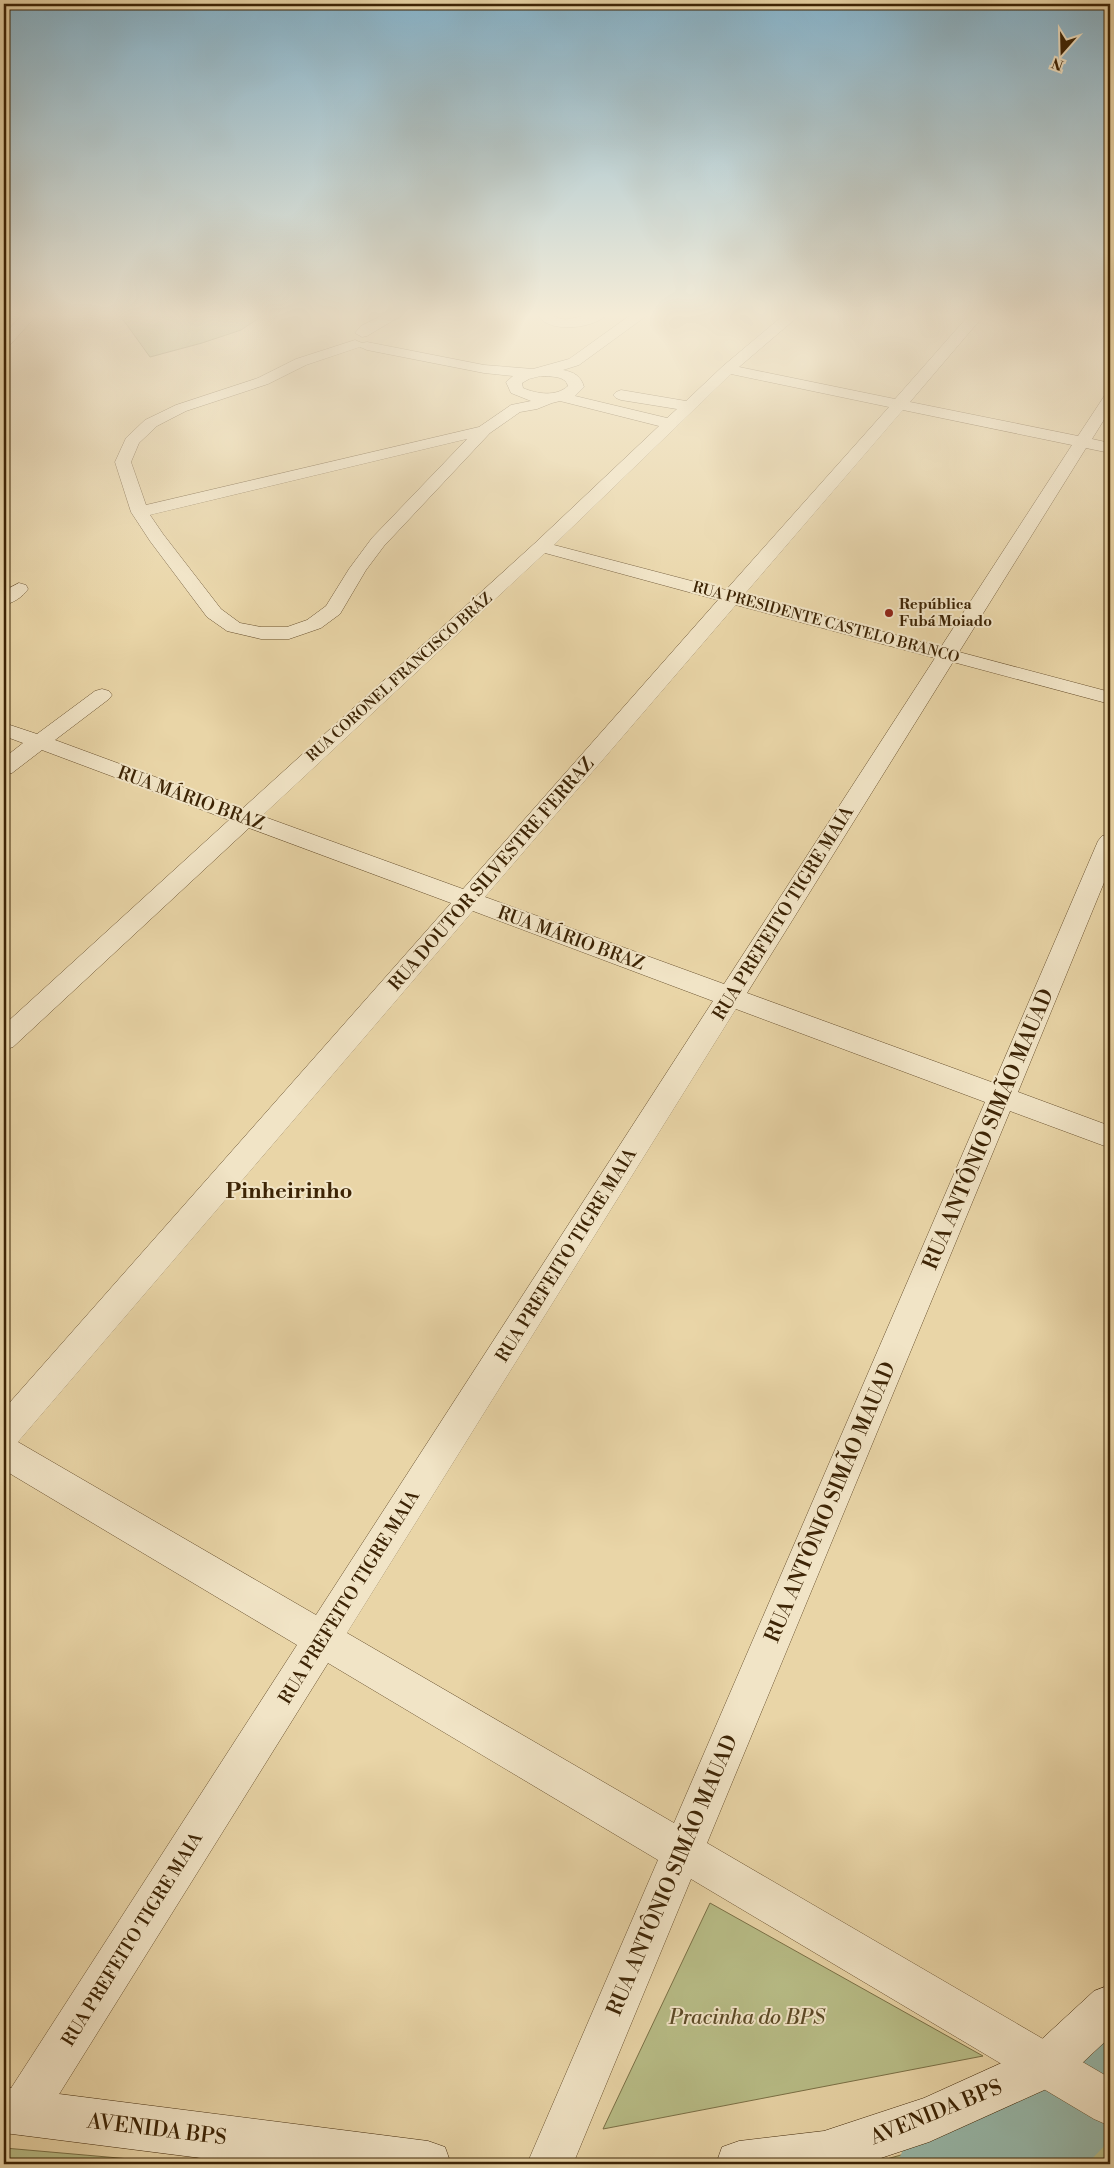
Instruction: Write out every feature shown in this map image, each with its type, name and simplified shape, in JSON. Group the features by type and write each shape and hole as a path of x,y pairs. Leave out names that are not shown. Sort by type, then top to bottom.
{"street":[{"path":"167,415 151,423 132,441 123,462 140,512 156,537 214,613 234,627 261,633 289,633 314,624 332,610 378,542 498,415"},
{"path":"633,415 671,424"},
{"name":"RUA CORONEL FRANCISCO BRÁZ","path":"4,1040 541,546 680,415"},
{"name":"RUA DOUTOR SILVESTRE FERRAZ","path":"4,1433 890,415"},
{"path":"948,415 1096,446"},
{"name":"RUA PREFEITO TIGRE MAIA","path":"13,2111 322,1639 947,655 1096,446 1105,415"},
{"path":"140,512 484,430"},
{"name":"RUA PRESIDENTE CASTELO BRANCO","path":"541,546 1110,698"},
{"path":"4,768 102,695"},
{"name":"RUA MÁRIO BRAZ","path":"4,729 1110,1137"},
{"name":"RUA ANTÔNIO SIMÃO MAUAD","path":"550,2164 1110,840"},
{"path":"4,1452 1079,2086"},
{"name":"AVENIDA BPS","path":"739,2164 824,2154 929,2119 1079,2086 1110,2007"},
{"name":"AVENIDA BPS","path":"13,2111 428,2164"}],"green space":[{"name":"Pracinha do BPS","path":"710,1903 983,2056 603,2129"},
{"path":"1050,2113 1110,2148 1110,2164 869,2164"},
{"path":"4,2148 16,2149 187,2164 4,2164"}],"waterway":[{"path":"948,2164 1037,2143 1110,2069"}],"place":[{"name":"República Fubá Moiado","path":"889,613"}],"district":[{"name":"Pinheirinho","path":"289,1190"}]}
